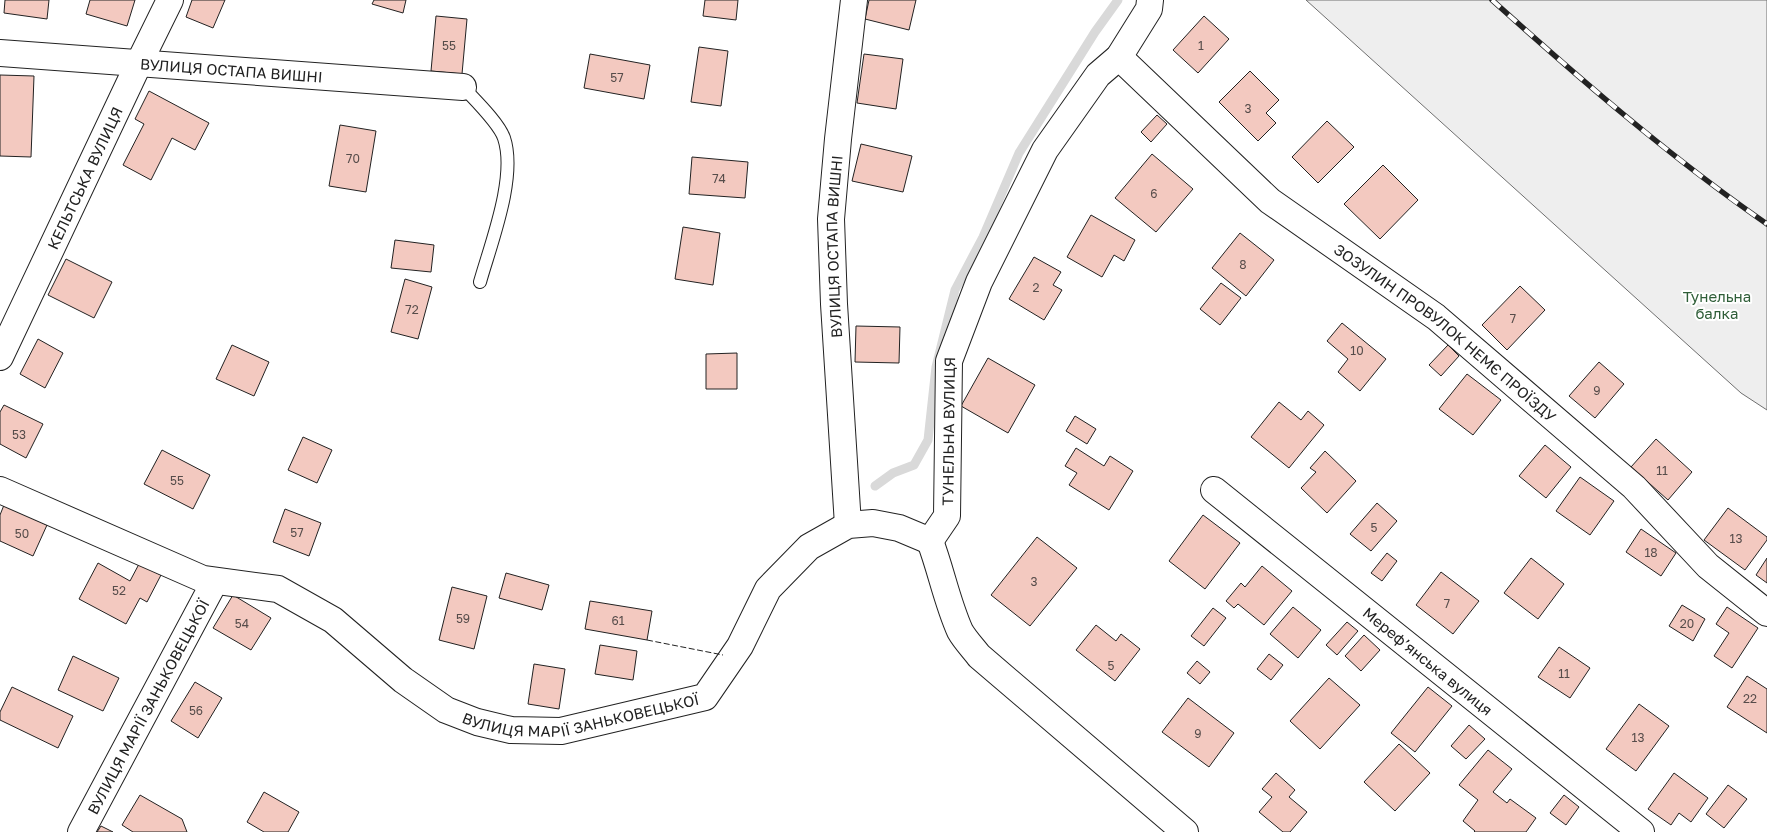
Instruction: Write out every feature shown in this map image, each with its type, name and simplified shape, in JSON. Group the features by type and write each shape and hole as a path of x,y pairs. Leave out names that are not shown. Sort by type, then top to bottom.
{"street":[{"name":"КЕЛЬТСЬКА ВУЛИЦЯ","path":"0,357 170,0"},
{"name":"ВУЛИЦЯ ОСТАПА ВИШНІ","path":"848,525 834,304 831,219 854,0"},
{"name":"ТУНЕЛЬНА ВУЛИЦЯ","path":"930,541 947,516 949,361 979,282 1046,150 1098,75 1119,57 1148,9 1150,0"},
{"name":"ВУЛИЦЯ ОСТАПА ВИШНІ","path":"0,53 463,87"},
{"name":"ЗОЗУЛИН ПРОВУЛОК НЕМЄ ПРОЇЗДУ","path":"1119,57 1270,201 1436,317 1634,487 1708,566 1767,613"},
{"name":"ВУЛИЦЯ МАРІЇ ЗАНЬКОВЕЦЬКОЇ","path":"0,490 203,579 278,589 333,620 403,680 446,710 477,722 510,730 561,732 704,697 740,646 768,590 809,547 848,525 873,523 899,528 930,541"},
{"name":"Мерефʼянська вулиця","path":"1214,490 1641,832"},
{"path":"930,541 961,633 980,656 1185,832"},
{"name":"ВУЛИЦЯ МАРІЇ ЗАНЬКОВЕЦЬКОЇ","path":"81,832 215,582"}],"lane":[{"path":"463,87 503,136 508,160 502,207 480,282"}],"green space":[{"name":"Тунельна балка","path":"1306,0 1767,0 1767,410 1741,393"}],"building":[{"path":"5,0 49,0 47,19 4,13"},
{"path":"90,0 135,0 127,26 86,14"},
{"path":"192,0 225,0 213,28 186,17"},
{"path":"374,0 406,0 403,13 372,4"},
{"path":"705,0 738,0 736,20 703,16"},
{"path":"869,0 916,0 909,30 865,19"},
{"path":"436,16 467,19 462,74 431,71"},
{"path":"1204,16 1229,39 1198,73 1173,50"},
{"path":"699,47 728,51 721,106 691,102"},
{"path":"590,54 650,65 644,99 584,88"},
{"path":"864,54 903,59 896,109 857,103"},
{"path":"1250,71 1279,100 1266,113 1276,123 1258,141 1219,102"},
{"path":"0,75 34,76 31,157 0,156"},
{"path":"149,91 209,123 195,150 172,138 151,180 123,165 144,124 135,119"},
{"path":"1157,115 1167,124 1151,142 1141,132"},
{"path":"1327,121 1354,147 1318,183 1292,157"},
{"path":"340,125 376,131 366,192 329,186"},
{"path":"861,144 912,156 903,192 852,181"},
{"path":"1152,154 1193,189 1156,232 1115,198"},
{"path":"692,157 748,162 745,198 689,194"},
{"path":"1383,165 1418,200 1380,239 1344,204"},
{"path":"1091,215 1135,240 1124,261 1114,255 1102,277 1067,257"},
{"path":"683,227 720,233 713,285 675,279"},
{"path":"1240,233 1274,260 1246,296 1212,268"},
{"path":"395,240 434,245 431,272 391,268"},
{"path":"1034,257 1061,272 1053,285 1062,290 1044,320 1009,299"},
{"path":"66,259 112,282 94,318 48,295"},
{"path":"405,279 432,287 418,339 391,332"},
{"path":"1221,283 1241,298 1220,325 1200,309"},
{"path":"1520,286 1545,310 1507,350 1482,325"},
{"path":"1342,323 1386,359 1360,391 1338,372 1348,359 1327,341"},
{"path":"856,326 900,327 899,363 855,362"},
{"path":"38,339 63,353 45,388 20,374"},
{"path":"232,345 269,362 254,396 216,379"},
{"path":"1448,345 1459,356 1441,376 1429,365"},
{"path":"737,353 737,389 706,389 706,354"},
{"path":"988,358 1035,385 1008,433 961,406"},
{"path":"1599,362 1624,384 1595,418 1569,396"},
{"path":"1467,374 1501,400 1473,435 1439,409"},
{"path":"1279,402 1301,420 1308,411 1324,425 1289,468 1251,437"},
{"path":"4,405 43,424 26,458 0,444 0,412"},
{"path":"1075,416 1096,429 1087,444 1066,431"},
{"path":"303,437 332,450 317,483 288,470"},
{"path":"1656,439 1692,472 1668,500 1631,467"},
{"path":"1545,445 1571,467 1546,498 1519,476"},
{"path":"1076,448 1104,466 1110,456 1133,471 1109,510 1069,485 1077,473 1065,466"},
{"path":"162,450 210,475 193,509 144,484"},
{"path":"1325,451 1356,481 1327,513 1301,488 1316,472 1310,468"},
{"path":"1580,477 1614,501 1590,535 1556,511"},
{"path":"1377,503 1397,521 1371,551 1350,534"},
{"path":"4,505 47,525 33,556 0,541 0,515"},
{"path":"1728,508 1767,537 1767,540 1745,570 1704,540"},
{"path":"285,509 321,523 309,556 273,542"},
{"path":"1203,515 1240,543 1205,589 1169,561"},
{"path":"1641,529 1676,553 1661,576 1626,552"},
{"path":"1037,537 1077,568 1030,626 991,595"},
{"path":"1387,553 1397,561 1382,581 1371,573"},
{"path":"1531,558 1564,584 1538,619 1504,593"},
{"path":"1767,558 1767,583 1756,575"},
{"path":"98,563 130,581 139,564 161,575 147,602 140,598 126,624 79,599"},
{"path":"1262,566 1292,591 1264,625 1238,604 1234,608 1226,601 1241,583 1245,587"},
{"path":"1441,572 1479,601 1453,634 1416,605"},
{"path":"506,573 549,585 542,610 499,598"},
{"path":"452,587 487,596 474,649 439,640"},
{"path":"233,595 271,618 251,650 213,628"},
{"path":"590,601 652,611 647,640 585,629"},
{"path":"1682,605 1705,619 1693,641 1669,626"},
{"path":"1293,607 1321,630 1298,658 1270,634"},
{"path":"1727,607 1758,628 1732,668 1714,656 1729,633 1716,624"},
{"path":"1213,608 1226,618 1204,646 1191,636"},
{"path":"1347,622 1358,631 1337,655 1326,645"},
{"path":"1096,625 1116,641 1121,634 1140,649 1115,681 1076,650"},
{"path":"1364,635 1380,650 1361,671 1345,656"},
{"path":"600,645 637,651 633,680 595,674"},
{"path":"1559,647 1590,668 1570,698 1538,677"},
{"path":"1269,654 1283,665 1271,680 1257,669"},
{"path":"73,656 119,678 103,711 58,690"},
{"path":"1197,661 1210,672 1200,684 1187,673"},
{"path":"534,664 565,669 559,709 528,704"},
{"path":"1747,676 1767,689 1767,733 1727,707"},
{"path":"1329,678 1360,705 1320,749 1290,721"},
{"path":"195,682 222,698 198,738 171,721"},
{"path":"12,687 73,716 58,748 0,720 0,712"},
{"path":"1428,687 1452,706 1415,752 1391,733"},
{"path":"1188,698 1234,733 1209,767 1162,732"},
{"path":"1639,704 1669,726 1636,771 1606,749"},
{"path":"1469,725 1485,739 1466,759 1451,746"},
{"path":"1399,744 1430,773 1395,811 1364,782"},
{"path":"1488,750 1512,769 1493,792 1507,803 1510,799 1536,818 1526,832 1474,832 1463,821 1478,800 1459,785"},
{"path":"1276,773 1295,790 1289,797 1307,812 1290,832 1283,832 1259,812 1272,797 1262,789"},
{"path":"1674,773 1708,798 1691,822 1679,813 1671,825 1648,809"},
{"path":"1728,785 1747,799 1724,828 1706,814"},
{"path":"264,792 299,812 288,832 264,832 247,822"},
{"path":"140,795 182,819 187,832 133,832 122,825"},
{"path":"1564,795 1579,807 1566,825 1550,813"},
{"path":"101,826 113,832 97,832"}],"waterway":[{"path":"875,486 893,473 914,465 928,440 936,367 955,290 983,237 1019,153 1095,32 1118,0"}],"railway":[{"path":"1492,0 1558,59 1661,145 1767,224"}],"fence":[{"path":"647,640 723,655"}]}
